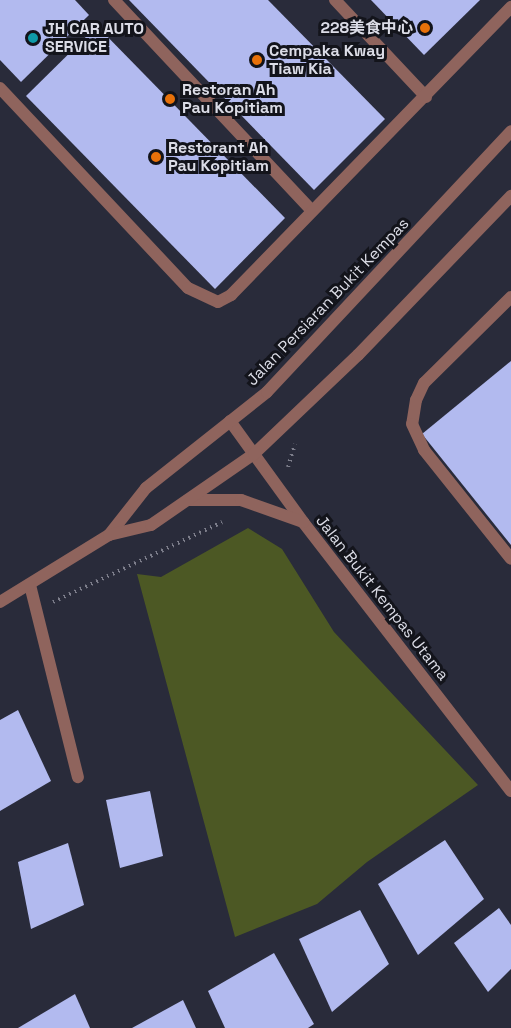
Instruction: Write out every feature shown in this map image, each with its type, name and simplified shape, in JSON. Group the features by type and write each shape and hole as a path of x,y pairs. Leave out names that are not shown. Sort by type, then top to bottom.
{"street":[{"path":"114,0 312,211"},
{"path":"335,0 426,97"},
{"path":"0,88 188,288 218,302 231,295 511,7"},
{"name":"Jalan Persiaran Bukit Kempas","path":"0,602 108,535 146,488 267,392 511,131"},
{"name":"Jalan Persiaran Bukit Kempas","path":"108,535 151,525 255,454 358,355 511,196"},
{"path":"511,297 424,383 416,400 412,424 424,450 511,559"},
{"name":"Jalan Bukit Kempas Utama","path":"230,421 303,522 511,791"},
{"path":"184,501 240,500 303,522"},
{"path":"30,585 78,777"}],"path":[{"path":"36,611 225,520"}],"green space":[{"path":"248,528 282,549 334,632 478,785 367,862 317,904 235,937 137,574 161,577"}],"building":[{"name":"JH CAR AUTO SERVICE","path":"0,0 75,0 89,15 21,82 0,60"},
{"name":"Cempaka Kway Tiaw Kia","path":"129,0 268,0 385,119 314,190"},
{"name":"228美食中心","path":"371,0 480,0 424,55"},
{"name":"Restorant Ah Pau Kopitiam","path":"97,26 285,218 215,289 26,96"},
{"path":"511,361 511,545 422,434"},
{"path":"18,710 51,781 0,811 0,720"},
{"path":"150,791 163,856 120,868 106,800"},
{"path":"445,840 484,899 418,955 378,884"},
{"path":"68,843 84,905 31,929 18,862"},
{"path":"499,908 511,925 511,969 488,992 454,943"},
{"path":"360,910 389,964 332,1012 299,939"},
{"path":"274,953 314,1024 308,1028 225,1028 208,991"},
{"path":"75,994 90,1028 18,1028"},
{"path":"183,1000 196,1028 132,1028"}],"place":[{"name":"228美食中心","path":"425,28"},
{"name":"JH CAR AUTO SERVICE","path":"33,38"},
{"name":"Cempaka Kway Tiaw Kia","path":"257,60"},
{"name":"Restoran Ah Pau Kopitiam","path":"170,99"},
{"name":"Restorant Ah Pau Kopitiam","path":"156,157"}]}
